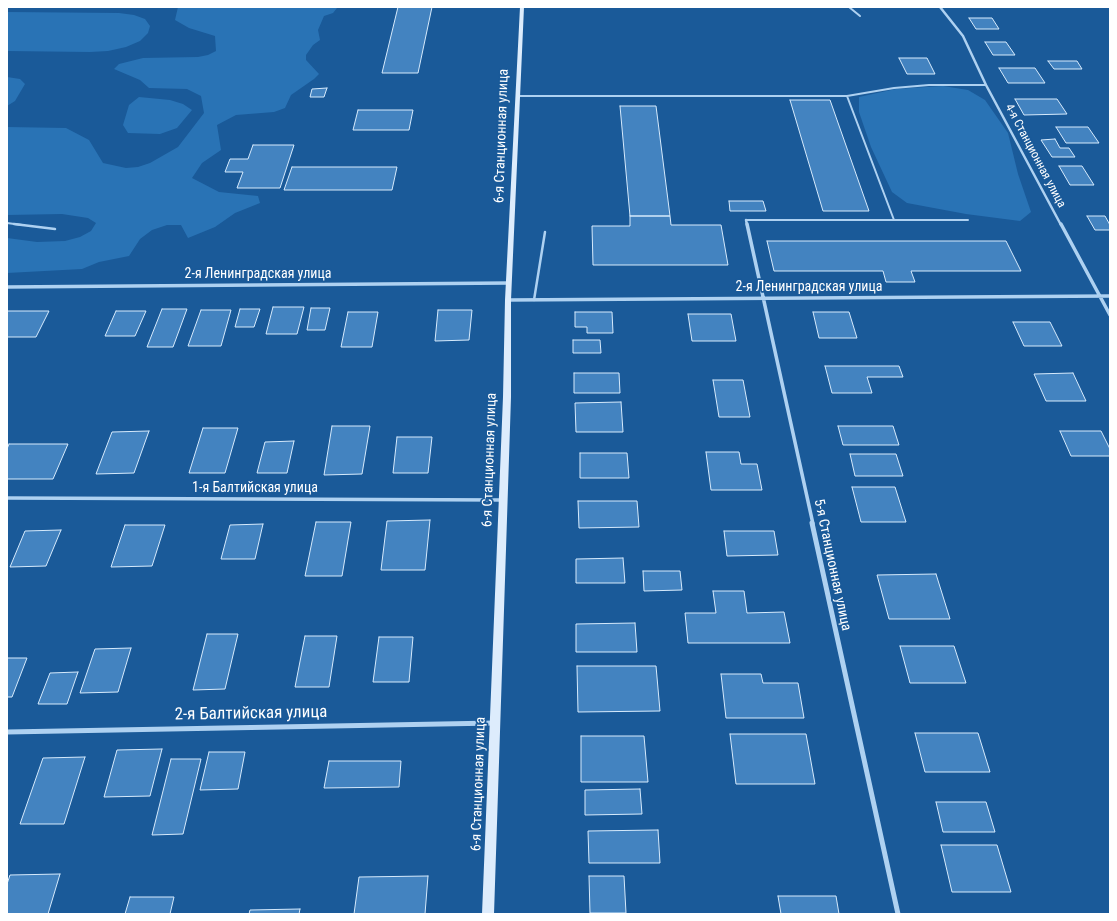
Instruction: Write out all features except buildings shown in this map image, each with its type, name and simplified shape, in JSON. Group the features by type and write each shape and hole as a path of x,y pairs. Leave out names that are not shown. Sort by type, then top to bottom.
{"main road":[{"name":"6-я Станционная улица","path":"488,914 507,397 508,300 522,7"}],"street":[{"name":"4-я Станционная улица","path":"940,7 963,36 986,85 1110,315"},
{"name":"5-я Станционная улица","path":"746,220 898,914"},
{"name":"2-я Ленинградская улица","path":"7,287 509,283"},
{"name":"2-я Ленинградская улица","path":"508,300 1110,296"},
{"name":"1-я Балтийская улица","path":"7,498 503,500"},
{"name":"2-я Балтийская улица","path":"7,732 495,723"}],"lane":[{"path":"849,7 860,16"},
{"path":"518,96 848,96 894,88 929,85 986,85"},
{"path":"848,96 894,220"},
{"path":"746,220 968,220"},
{"path":"7,223 55,229"},
{"path":"534,300 545,232"}],"shaded area":[{"path":"178,7 337,8 333,13 324,16 318,30 320,40 313,45 306,55 306,60 319,74 291,95 285,108 274,112 236,115 217,125 221,150 202,163 192,178 219,192 258,196 260,203 235,213 215,227 188,238 181,225 167,225 152,230 140,239 129,256 99,262 82,269 7,273 7,238 37,242 65,241 80,237 91,231 96,223 88,218 62,214 7,215 7,127 66,128 89,140 103,163 126,168 138,167 150,163 178,147 204,113 201,96 187,89 149,88 140,80 114,69 119,64 143,58 198,57 208,55 216,51 215,36 189,28 175,20"},
{"path":"7,12 119,13 134,15 145,19 150,26 148,33 140,41 126,47 108,51 7,51"},
{"path":"7,77 20,79 25,84 15,101 7,106"},
{"path":"943,86 968,90 985,100 1008,133 1018,174 1031,212 1020,221 966,214 907,203 892,192 871,147 859,112 859,97 896,89"},
{"path":"139,97 170,100 183,104 192,110 177,128 160,134 128,133 123,125 129,105"}]}
